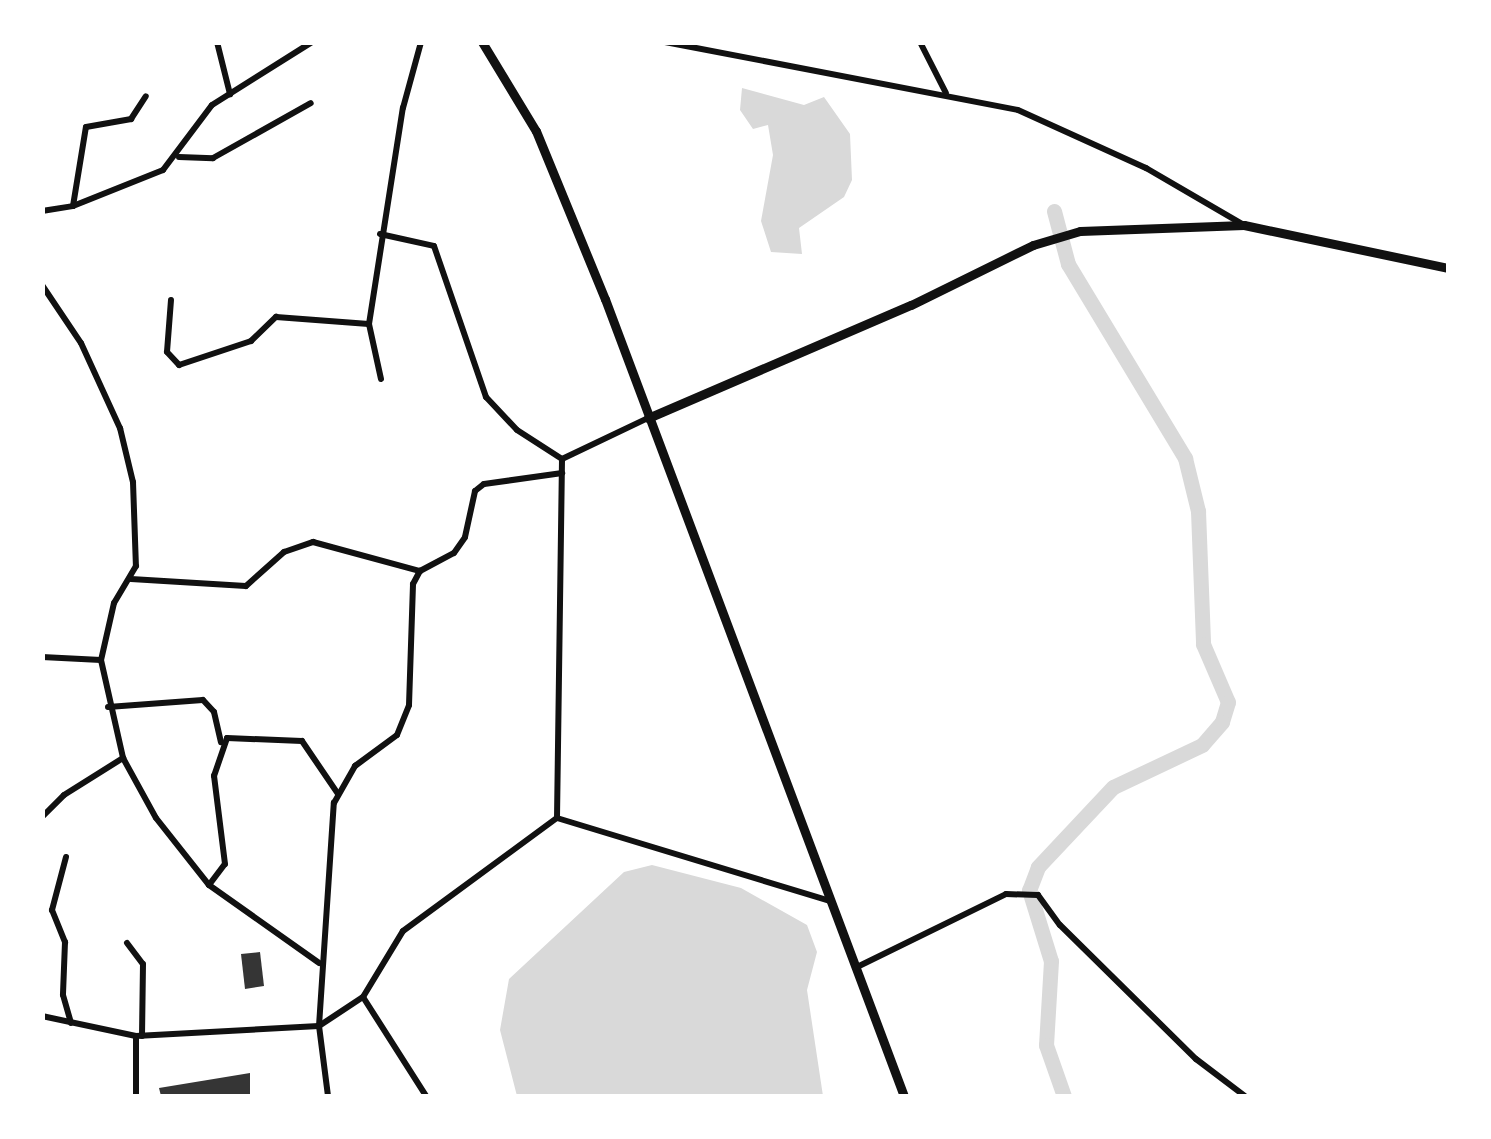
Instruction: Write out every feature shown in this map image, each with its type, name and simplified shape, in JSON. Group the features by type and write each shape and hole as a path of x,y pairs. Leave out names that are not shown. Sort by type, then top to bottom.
{"main road":[{"path":"482,42 536,132 904,1096"},
{"path":"648,418 1033,245 1080,230 1244,225 1448,268"}],"street":[{"path":"217,42 230,94"},
{"path":"42,211 73,206 145,180 179,157 202,118 230,94 312,42"},
{"path":"382,379 369,324 380,234 421,42"},
{"path":"665,42 834,79 947,94 1018,110 1146,168 1244,225"},
{"path":"920,42 947,94"},
{"path":"73,206 86,127 131,119 146,96"},
{"path":"179,157 213,158 312,103"},
{"path":"380,234 434,246 486,397 518,430 562,459"},
{"path":"42,285 81,343 120,428 138,537 131,579 114,603 101,660 108,707 123,758 156,818 209,885 319,962"},
{"path":"171,300 168,352 180,366 250,341 276,316 369,324"},
{"path":"562,459 648,418"},
{"path":"557,818 562,459"},
{"path":"328,1096 319,1026 319,962 338,794 355,766 397,735 409,705 413,584 420,571 454,553 465,537 475,491 484,484 562,474"},
{"path":"131,579 246,586 284,552 313,542 420,571"},
{"path":"42,657 101,660"},
{"path":"108,707 203,700 222,742 214,776 225,864 209,885"},
{"path":"222,742 237,735 302,741 338,794"},
{"path":"42,817 64,795 123,758"},
{"path":"557,818 830,901"},
{"path":"42,1016 139,1036 319,1026 363,997 404,932 557,818"},
{"path":"66,856 52,910 65,942 63,995 72,1024"},
{"path":"855,968 1006,894 1038,895 1060,925 1196,1059 1245,1096"},
{"path":"127,943 143,964 136,1096"},
{"path":"363,997 426,1096"}],"shaded area":[{"path":"742,88 804,105 824,97 850,134 852,180 844,197 799,228 802,254 771,252 761,221 773,155 768,125 753,129 740,110"},
{"path":"652,865 741,888 807,925 817,952 807,990 823,1096 517,1096 500,1030 509,979 624,872"}],"building":[{"path":"260,952 264,986 245,989 241,954"},
{"path":"250,1073 250,1096 161,1096 159,1088"}],"waterway":[{"path":"1054,211 1068,264 1185,458 1198,511 1203,644 1228,702 1222,722 1202,745 1113,787 1038,867 1029,890 1051,961 1046,1045 1064,1096"}]}
